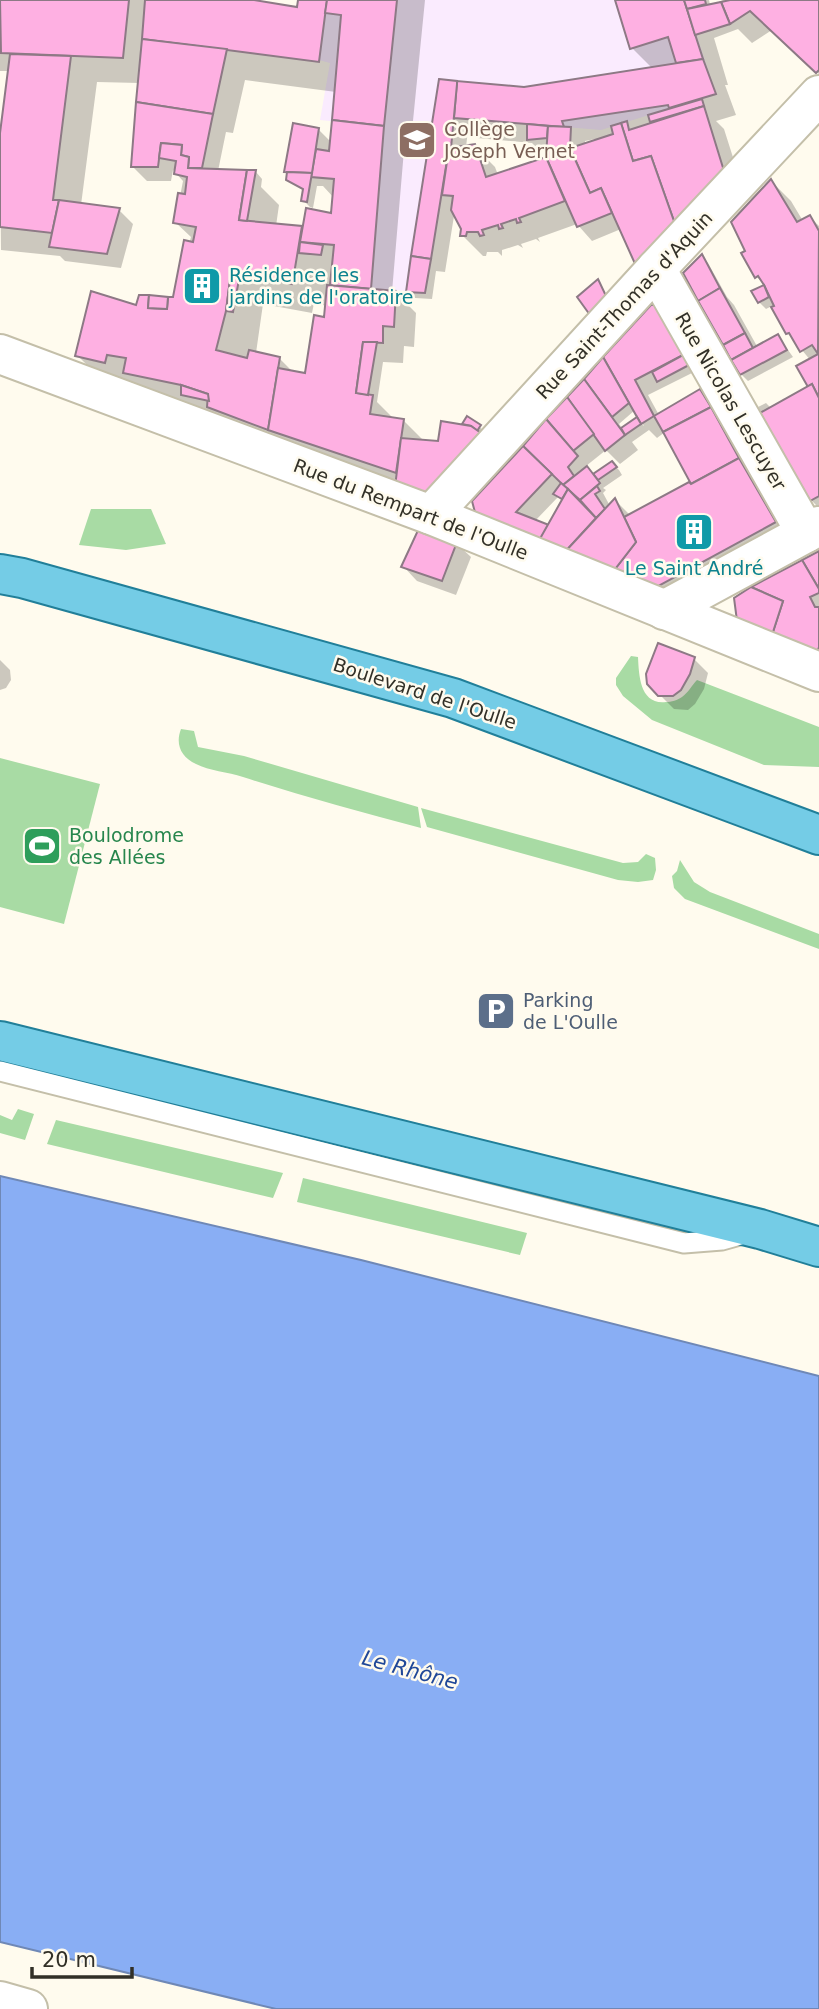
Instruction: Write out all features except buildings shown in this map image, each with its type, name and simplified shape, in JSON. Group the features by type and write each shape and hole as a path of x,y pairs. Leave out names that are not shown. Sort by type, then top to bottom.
{"main road":[{"name":"Boulevard de l'Oulle","path":"11,576 453,698 816,832"},
{"path":"0,1041 760,1229 819,1247"}],"street":[{"name":"Rue Saint-Thomas d'Aquin","path":"431,515 819,95"},
{"name":"Rue Nicolas Lescuyer","path":"656,269 812,530"},
{"name":"Rue du Rempart de l'Oulle","path":"0,354 431,515 819,672"},
{"path":"664,610 812,530"},
{"path":"0,2001 28,2009"}],"lane":[{"path":"0,1071 684,1243 722,1240 760,1229"}],"shaded area":[{"name":"Collège Joseph Vernet","path":"327,0 685,0 716,94 601,130 455,118 425,294 371,289 384,127 320,120 330,63 319,60"}],"green space":[{"path":"91,509 151,509 166,544 126,550 79,545"},
{"path":"631,656 638,657 640,680 646,694 657,702 670,702 680,698 697,680 819,727 819,767 764,765 652,720 623,696 616,685 616,678"},
{"path":"181,729 194,731 198,747 244,756 418,807 421,828 201,766 186,758 181,750"},
{"name":"Boulodrome des Allées","path":"0,758 100,784 64,924 0,907"},
{"path":"421,808 623,863 638,862 646,854 655,858 656,870 653,880 618,880 427,827"},
{"path":"680,860 694,882 710,892 819,934 819,949 685,899 674,888 672,876 677,871"},
{"path":"18,1109 34,1114 25,1140 0,1133 0,1115 12,1120"},
{"path":"56,1120 283,1173 273,1198 47,1144"},
{"path":"303,1178 527,1233 520,1255 297,1202"}],"water":[{"name":"Le Rhône","path":"0,1176 361,1260 819,1376 819,2009 276,2009 0,1942"}],"place":[{"name":"Collège Joseph Vernet","path":"417,140"},
{"name":"Résidence les jardins de l'oratoire","path":"202,286"},
{"name":"Le Saint André","path":"694,532"},
{"name":"Boulodrome des Allées","path":"42,846"},
{"name":"Parking de L'Oulle","path":"496,1011"}]}
